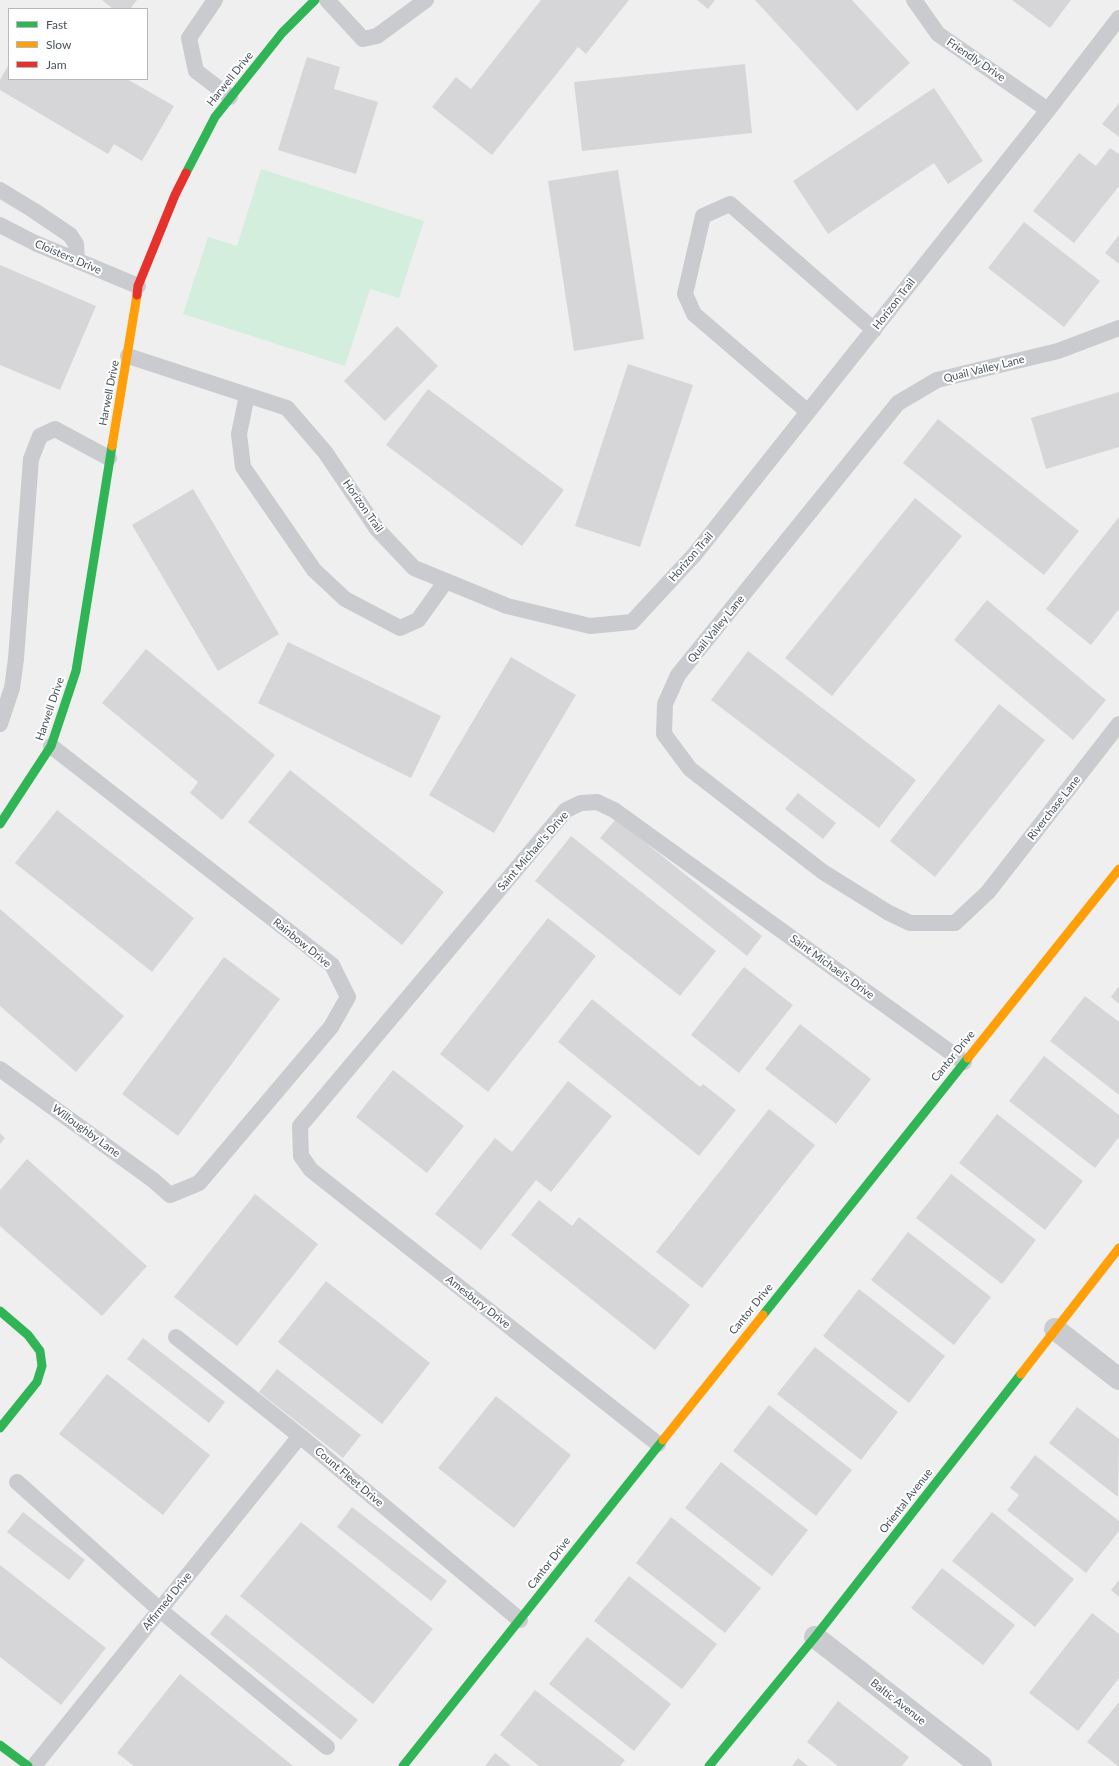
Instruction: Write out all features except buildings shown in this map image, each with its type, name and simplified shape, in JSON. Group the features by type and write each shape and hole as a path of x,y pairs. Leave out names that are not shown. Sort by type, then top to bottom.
{"street":[{"name":"Harwell Drive","path":"0,824 51,746 76,671 109,458 128,356 138,286 175,195 215,117 282,33 315,0"},
{"name":"Cantor Drive","path":"403,1766 658,1444 1119,868"},
{"name":"Oriental Avenue","path":"709,1766 815,1637 1119,1248"},
{"path":"0,1311 28,1335 40,1351 42,1366 37,1382 0,1428"},
{"path":"1055,1329 1119,1379"},
{"name":"Baltic Avenue","path":"815,1637 981,1766"},
{"path":"0,1745 28,1766"}],"lane":[{"path":"215,0 189,38 196,71 230,97"},
{"path":"327,0 363,38 377,36 426,0"},
{"name":"Friendly Drive","path":"914,0 938,34 1048,110"},
{"name":"Horizon Trail","path":"128,356 287,408 326,452 377,529 414,568 507,606 590,626 632,622 695,554 874,330 1119,18"},
{"path":"0,190 34,210 70,235 76,244 77,261"},
{"path":"808,412 694,314 685,294 703,216 730,204 874,330"},
{"name":"Cloisters Drive","path":"0,225 35,243 138,286"},
{"name":"Quail Valley Lane","path":"988,892 955,923 910,923 889,913 823,872 690,770 664,734 665,704 678,675 898,403 937,380 1058,351 1119,328"},
{"path":"247,395 239,434 243,466 314,570 345,599 400,628 418,620 446,581"},
{"path":"0,724 12,688 31,459 40,436 55,429 109,458"},
{"name":"Riverchase Lane","path":"988,892 1119,724"},
{"name":"Rainbow Drive","path":"51,746 332,965 348,996 332,1027 199,1183 170,1195"},
{"name":"Saint Michael's Drive","path":"301,1156 300,1126 566,810 581,803 597,802 614,810 964,1062"},
{"name":"Willoughby Lane","path":"0,1069 153,1180 170,1195"},
{"name":"Amesbury Drive","path":"301,1156 311,1170 658,1444"},
{"name":"Count Fleet Drive","path":"176,1337 300,1436 520,1620"},
{"name":"Affirmed Drive","path":"34,1766 300,1436"},
{"path":"17,1482 160,1610 327,1747"}],"green space":[{"path":"261,169 424,221 399,298 370,289 345,366 183,314 208,237 237,246"}],"traffic: fast":[{"path":"186,173 215,117 282,33 315,0"},
{"path":"0,824 51,746 76,671 112,446"},
{"path":"763,1315 968,1058"},
{"path":"0,1311 28,1335 40,1351 42,1366 37,1382 0,1428"},
{"path":"709,1766 815,1637 1021,1374"},
{"path":"403,1766 663,1440"},
{"path":"0,1745 28,1766"}],"traffic: slow":[{"path":"112,446 137,295"},
{"path":"968,1058 1119,869"},
{"path":"1021,1374 1119,1248"},
{"path":"663,1440 763,1315"}],"traffic: jam":[{"path":"137,295 138,286 175,195 186,173"}]}
